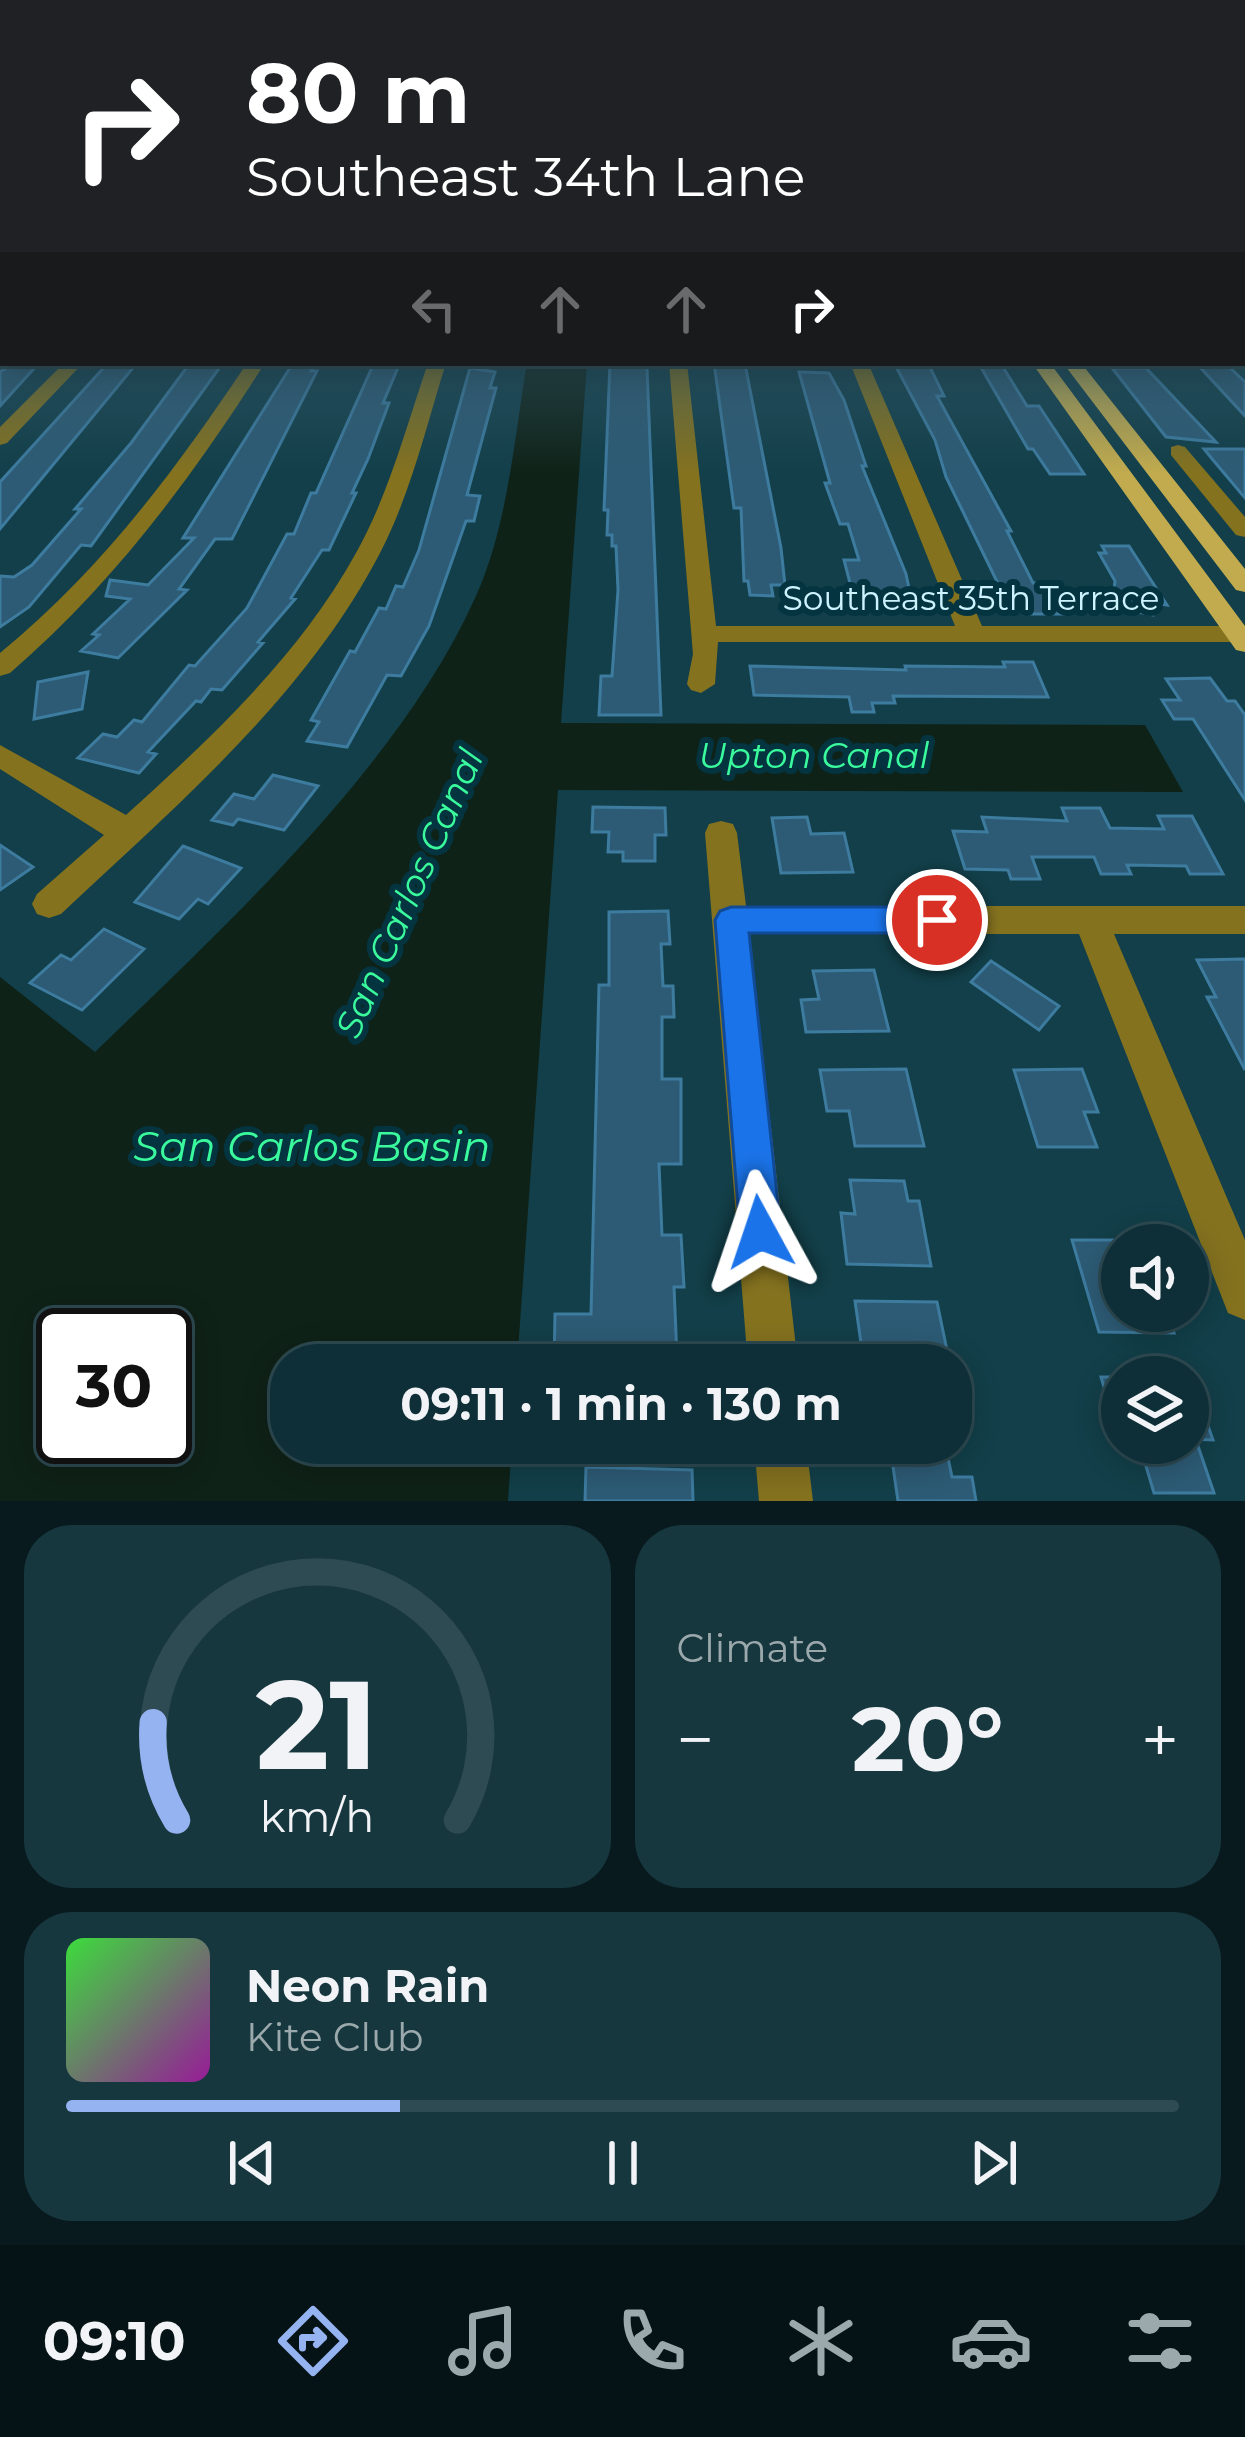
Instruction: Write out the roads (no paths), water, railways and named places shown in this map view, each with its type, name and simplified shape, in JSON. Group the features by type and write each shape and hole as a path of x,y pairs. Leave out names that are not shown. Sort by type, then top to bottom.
{"main road":[{"path":"1043,366 1243,637"},
{"path":"1074,366 1245,585"},
{"path":"1103,447 1137,447"}],"street":[{"path":"0,439 71,366"},
{"path":"0,667 67,611 129,547 254,366"},
{"path":"49,904 222,742 324,624 370,550 389,507 436,366"},
{"path":"678,366 704,634 701,684"},
{"path":"861,366 971,632"},
{"path":"1178,451 1244,530"},
{"path":"1173,492 1213,493"},
{"name":"Southeast 35th Terrace","path":"704,634 1243,637"},
{"path":"0,755 126,832"},
{"path":"721,833 771,1344"},
{"path":"731,920 1245,920"},
{"path":"1090,921 1245,1296"},
{"path":"782,1464 786,1501"}],"water":[{"name":"San Carlos Basin","path":"527,366 587,366 561,723 1145,725 1183,792 558,790 518,1344 270,1344 270,1464 511,1464 508,1501 0,1501 0,977 95,1052 254,896 357,781 403,721 476,596 503,511"}],"water label":[{"name":"Upton Canal","path":"814,755"},
{"name":"San Carlos Canal","path":"409,893"}]}
